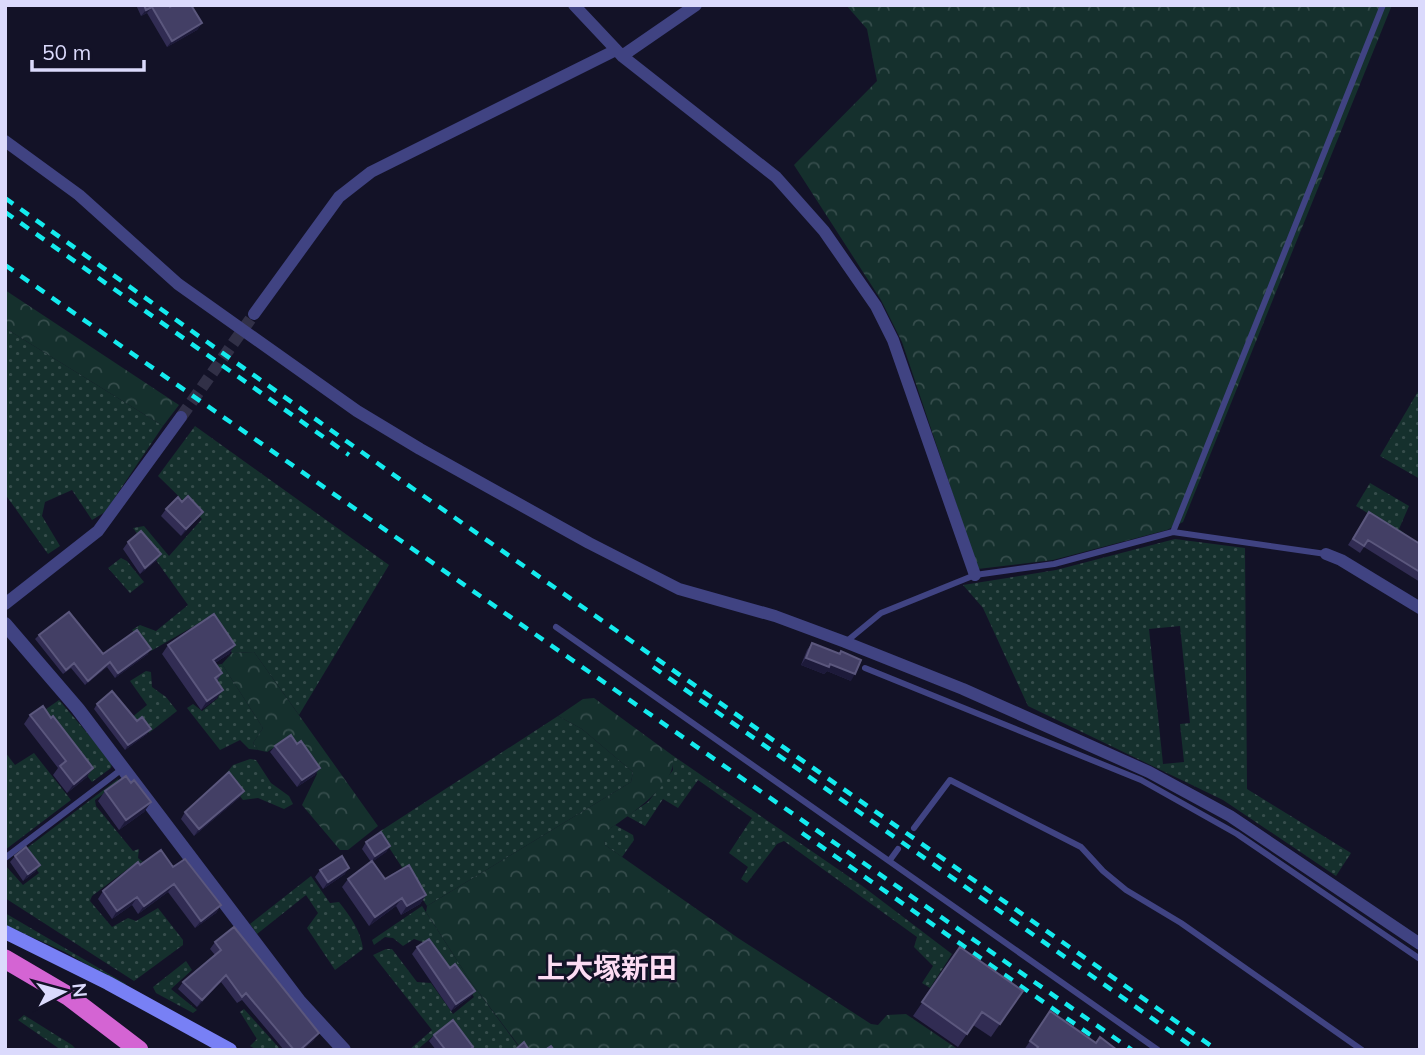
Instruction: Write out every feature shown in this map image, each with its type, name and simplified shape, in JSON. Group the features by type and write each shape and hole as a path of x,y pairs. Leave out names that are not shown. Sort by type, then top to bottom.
{"highway":[{"path":"5,959 68,996 139,1050"}],"main road":[{"path":"5,932 108,983 230,1050"}],"street":[{"path":"574,5 619,53 776,177 824,230 876,306 893,340 975,575"},
{"path":"254,314 339,197 371,172 619,53 696,5"},
{"path":"5,141 79,195 178,284 357,411 420,449 589,543 679,589 775,616 845,642 963,689 1149,772 1230,816 1420,944"},
{"path":"5,604 99,531 181,417"},
{"path":"1326,554 1341,560 1420,608"},
{"path":"5,624 78,709 299,1001 344,1050"}],"lane":[{"path":"1173,532 1383,5"},
{"path":"845,642 881,613 975,575 1054,564 1173,532 1326,554"},
{"path":"556,627 1158,1050"},
{"path":"865,668 1141,780 1237,834 1420,959"},
{"path":"5,858 124,768"},
{"path":"914,828 950,780 1081,846 1103,872 1126,890 1181,923 1362,1050"},
{"path":"890,860 898,849"}],"green space":[{"path":"846,5 1392,5 1183,522 1167,530 1053,560 978,569 902,342 881,300 794,165 877,81 867,29"},
{"path":"5,290 179,405 163,426 5,328"},
{"path":"5,328 163,426 105,512 92,520 72,490 45,502 42,516 60,546 48,554 5,494"},
{"path":"1420,388 1420,479 1380,456"},
{"path":"195,426 389,565 299,715 254,652 232,653 208,618 151,651 132,630 140,625 156,631 188,605 133,528 144,526 169,556 202,519 158,476"},
{"path":"1370,483 1409,506 1399,529 1420,545 1356,506"},
{"path":"1175,539 1245,548 1247,789 1351,853 1336,876 1223,800 1028,706 983,608 963,585 1056,570","holes":["1180,626 1190,723 1180,724 1184,762 1163,764 1149,629"]},
{"path":"121,558 127,561 144,582 130,593 108,568"},
{"path":"197,650 215,665 222,664 263,728 253,743 258,750 249,749 240,740 220,750 187,708 193,704 202,711 218,698 212,689 218,681"},
{"path":"254,652 378,826 348,850 340,850 302,805 317,774 296,744 288,739 267,752 258,750 253,743 263,728 222,664 232,653"},
{"path":"146,671 151,672 152,687 166,697 177,711 149,733 139,720 134,723 131,718 147,705 130,681"},
{"path":"594,698 672,755 673,766 660,788 649,799 604,833 605,845 738,938 871,1024 878,1025 887,1015 906,1014 959,1050 522,1050 471,982 426,912 427,906 631,782 633,772 582,729 558,716 583,699"},
{"path":"59,700 112,762 111,768 92,782 39,714"},
{"path":"558,716 582,729 633,772 631,782 427,906 379,832"},
{"path":"5,752 15,765 34,753 71,800 5,850"},
{"path":"672,755 861,885 952,954 930,988 922,983 933,966 914,947 917,937 784,841 777,844 747,883 741,879 748,867 729,853 752,818 698,780 678,808 663,799 645,826 627,816 648,802 673,770"},
{"path":"250,759 256,760 271,783 289,796 293,804 284,809 258,798 243,800 224,776 233,765"},
{"path":"118,779 120,782 95,800 96,806 133,851 139,849 138,858 143,862 133,865 92,896 90,901 112,927 128,918 136,921 158,908 183,940 183,945 134,981 5,898 5,865 23,885 39,873 23,851"},
{"path":"615,825 633,835 634,840 622,857 605,845 603,833"},
{"path":"311,876 330,903 339,902 343,907 362,942 363,949 335,970 307,928 318,913 306,895 257,934 250,924"},
{"path":"422,906 471,982 519,1047 516,1050 468,1050 447,1024 417,1050 409,1050 432,1030 373,955 392,949 417,982 431,983 453,1014 474,997 453,968 443,967 426,943 414,939 403,946 393,938 385,937 374,945 372,940"},
{"path":"5,913 126,984 124,986 65,952 5,925"},
{"path":"186,961 192,970 171,989 197,1010 193,1013 156,993 153,987"},
{"path":"244,1009 281,1050 257,1050 250,1046 257,1039 240,1012"},
{"path":"24,1015 77,1050 61,1050 18,1020"}],"building":[{"path":"144,5 191,5 202,23 172,41 152,7 146,10"},
{"path":"188,496 203,512 186,529 166,509 178,497 182,502"},
{"path":"1369,512 1420,544 1420,572 1368,540 1364,546 1353,539"},
{"path":"141,531 161,554 145,568 128,542"},
{"path":"69,612 103,654 137,630 151,649 118,673 110,662 88,681 74,663 66,670 39,635"},
{"path":"214,614 235,645 213,660 222,673 215,678 223,690 207,701 168,645"},
{"path":"812,643 861,660 855,674 806,658"},
{"path":"112,691 137,721 142,717 151,729 128,745 97,704"},
{"path":"43,706 93,768 74,784 60,766 66,761 30,715"},
{"path":"291,735 297,744 301,741 320,768 302,780 275,746"},
{"path":"229,772 244,791 199,829 185,812"},
{"path":"126,776 131,783 134,780 151,802 126,820 105,791"},
{"path":"381,832 390,846 375,856 366,842"},
{"path":"26,847 40,865 28,874 15,856"},
{"path":"161,850 173,867 185,859 221,905 201,921 174,884 144,906 137,897 117,911 103,891 138,862 140,865"},
{"path":"342,856 349,868 328,882 320,870"},
{"path":"372,861 385,879 409,865 426,895 407,906 402,898 375,917 348,879"},
{"path":"234,927 319,1033 300,1050 294,1050 246,993 242,997 226,975 202,1000 183,982 221,950 215,942"},
{"path":"429,939 450,968 455,964 475,991 456,1004 417,947"},
{"path":"960,947 1023,991 1000,1024 982,1012 967,1034 922,1002"},
{"path":"1050,1011 1096,1043 1100,1037 1117,1050 1036,1050 1038,1047 1030,1041"},
{"path":"453,1020 473,1047 470,1050 442,1050 444,1048 434,1035"},
{"path":"524,1042 529,1050 515,1050"}],"tunnel":[{"path":"181,417 254,314"}],"railway":[{"path":"5,198 415,490 1217,1050"},
{"path":"5,212 349,455"},
{"path":"5,265 1132,1050"},
{"path":"653,667 1197,1050"},
{"path":"802,833 1112,1050"}],"district":[{"name":"上大塚新田","path":"607,968"}]}
